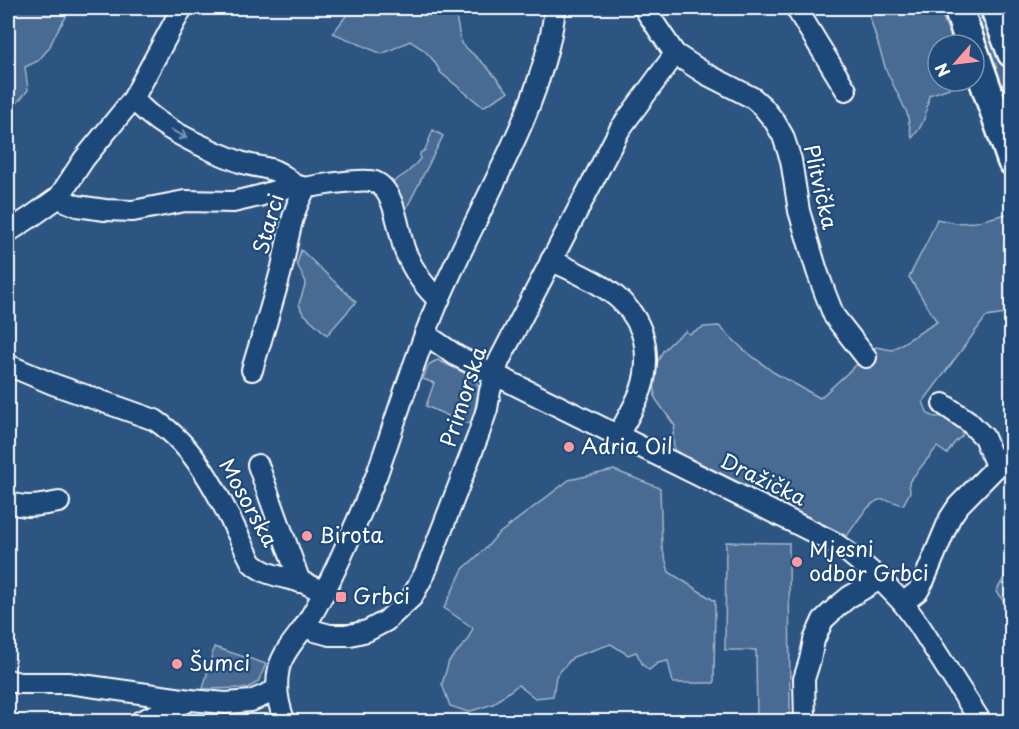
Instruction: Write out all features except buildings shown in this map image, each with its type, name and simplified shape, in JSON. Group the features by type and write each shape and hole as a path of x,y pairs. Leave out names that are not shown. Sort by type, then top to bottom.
{"highway":[{"path":"958,8 967,33"},
{"path":"995,8 1011,53"},
{"path":"986,87 1011,161"}],"street":[{"path":"8,232 59,197 84,159 133,99 182,8"},
{"path":"285,722 277,690 279,667 324,592 348,543 376,476 439,300 538,84 549,44 555,8"},
{"name":"Plitvička","path":"644,8 675,54 706,74 753,98 775,122 783,136 791,160 799,210 825,293 834,316 866,357"},
{"path":"796,8 846,90"},
{"name":"Primorska","path":"305,626 330,635 350,635 367,631 386,621 412,597 425,573 478,436 499,361 620,129 675,54"},
{"name":"Starci","path":"133,99 149,115 183,136 242,163 274,169 300,186 369,181 379,184 388,195 393,207 402,241 413,267 439,300"},
{"path":"59,197 77,206 133,211 185,201 233,201 300,186"},
{"name":"Starci","path":"252,370 273,302 294,214 301,196 300,186"},
{"path":"550,260 609,290 623,301 643,334 646,356 642,389 618,435"},
{"name":"Dražička","path":"425,334 457,356 833,543 850,554 880,579 903,603 981,722"},
{"name":"Mosorska","path":"8,365 53,384 155,420 166,427 203,468 252,563 257,568 276,576 300,582 324,592"},
{"path":"943,404 968,421 984,437 996,466"},
{"path":"903,603 918,591 950,518 958,506 1011,451"},
{"path":"258,465 300,582"},
{"path":"8,502 16,506 32,507 59,502"},
{"path":"805,722 804,679 814,640 824,620 843,602 880,579"},
{"path":"8,680 20,683 68,682 226,703 251,701 277,690"},
{"path":"139,722 190,700"}],"shaded area":[{"path":"8,8 68,8 66,17 49,48 38,61 25,67 28,90 8,112"},
{"path":"352,8 452,8 455,11 461,43 487,67 508,92 483,107 441,73 424,50 410,41 382,54 333,33"},
{"path":"867,8 939,8 949,33 926,33 926,93 935,93 929,95 924,118 912,138 907,113 886,70"},
{"path":"986,16 992,25 1011,85 1011,130 986,52 986,33 980,33 976,21"},
{"path":"433,130 443,136 402,217 390,184 408,172 420,159 420,153 425,150"},
{"path":"1010,213 1012,219 1011,313 986,317 923,402 928,414 935,417 944,416 963,429 962,436 947,454 937,447 909,482 910,492 903,505 885,500 874,502 847,536 674,450 675,426 655,398 654,369 663,351 686,331 689,334 704,327 719,326 743,349 773,372 820,398 876,347 892,350 937,322 909,277 937,219 956,223 976,222"},
{"path":"301,250 356,302 327,335 302,312 299,304 306,282 297,264"},
{"path":"438,360 474,378 479,387 472,424 426,406 434,383 423,379 429,365"},
{"path":"614,470 660,488 662,547 669,572 715,601 714,683 673,683 668,661 658,663 649,670 643,665 636,652 628,655 611,644 573,657 556,676 553,696 535,698 518,685 493,704 468,712 450,706 442,684 449,661 467,641 473,628 444,608 463,569 497,535 569,480"},
{"path":"726,542 789,543 790,717 757,717 756,650 725,650"},
{"path":"1011,565 1011,607 996,592"},
{"path":"214,647 266,664 258,682 248,688 203,689"}],"place":[{"name":"Adria Oil","path":"569,447"},
{"name":"Birota","path":"307,536"},
{"name":"Mjesni odbor Grbci","path":"797,562"},
{"name":"Grbci","path":"341,597"},
{"name":"Šumci","path":"177,664"}]}
